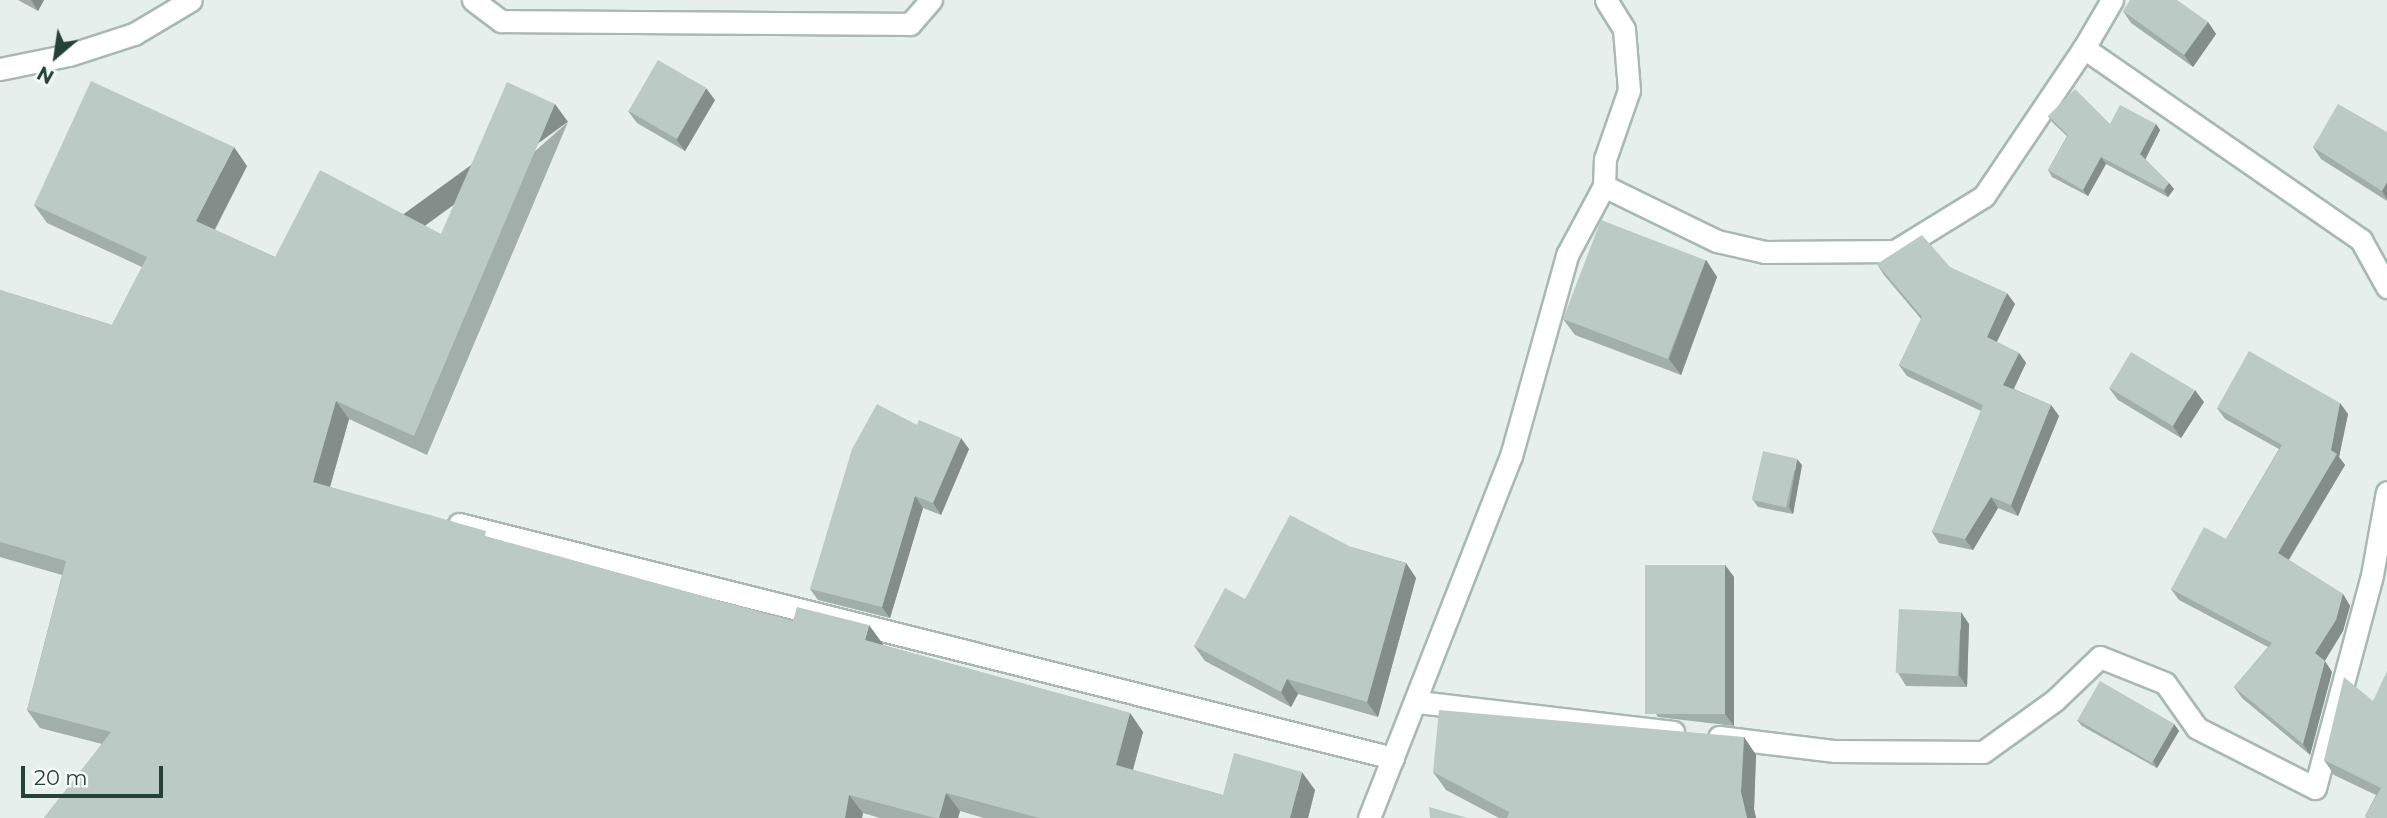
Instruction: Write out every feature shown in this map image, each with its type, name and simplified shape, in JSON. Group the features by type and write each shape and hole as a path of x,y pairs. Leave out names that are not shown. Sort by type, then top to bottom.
{"street":[{"path":"0,69 69,55 134,34 191,0"},
{"path":"473,0 502,22 910,24 931,0"},
{"path":"1369,818 1418,702 1511,456 1567,255 1604,186 1605,159 1629,90 1624,29 1606,0"},
{"path":"1604,186 1717,241 1765,252 1895,251 1984,196 2084,48 2112,0"},
{"path":"2084,48 2361,240 2387,286"},
{"path":"1418,702 1835,751 1983,752 2055,700 2100,657 2165,683 2197,728 2315,788 2372,575 2387,492"},
{"path":"459,524 1393,758"}],"building":[{"path":"2130,0 2177,0 2208,22 2184,55 2123,11"},
{"path":"658,60 706,88 677,139 628,111"},
{"path":"91,81 234,147 196,221 275,257 320,170 441,234 507,82 555,104 414,436 336,401 313,482 486,531 485,536 793,621 797,607 869,625 865,640 1130,713 1116,765 1223,795 1234,753 1302,772 1290,818 1039,818 946,793 939,818 849,795 845,818 44,818 111,732 27,710 66,561 0,542 0,290 112,325 147,257 34,205"},
{"path":"2075,89 2110,124 2120,105 2156,124 2140,154 2169,183 2164,190 2101,157 2083,190 2048,170 2068,135 2048,116"},
{"path":"2338,104 2387,132 2387,182 2382,191 2313,147"},
{"path":"1601,220 1706,260 1668,359 1563,319"},
{"path":"1922,235 1950,267 2007,293 1987,337 2019,353 2003,385 2051,405 2011,505 1991,497 1965,539 1932,532 1983,405 1899,365 1922,317 1877,264"},
{"path":"2249,351 2340,403 2331,450 2337,454 2278,553 2343,594 2336,620 2315,653 2325,661 2303,744 2234,687 2272,643 2171,589 2204,527 2226,539 2282,445 2217,408"},
{"path":"2131,352 2194,390 2173,426 2109,388"},
{"path":"877,404 917,425 919,420 961,438 933,503 915,496 882,607 810,589 852,449"},
{"path":"1763,451 1797,459 1786,508 1752,500"},
{"path":"1290,515 1351,547 1406,563 1367,702 1287,679 1281,692 1194,646 1225,588 1245,599"},
{"path":"1645,565 1725,565 1725,714 1645,714"},
{"path":"1899,609 1961,612 1958,676 1896,673"},
{"path":"2387,671 2387,818 2369,818 2365,816 2381,788 2324,760 2344,677 2373,701"},
{"path":"2100,681 2174,724 2152,763 2078,720"},
{"path":"1439,710 1744,737 1741,792 1747,818 1507,818 1509,812 1433,772"},
{"path":"1429,807 1468,818 1430,818"}]}
